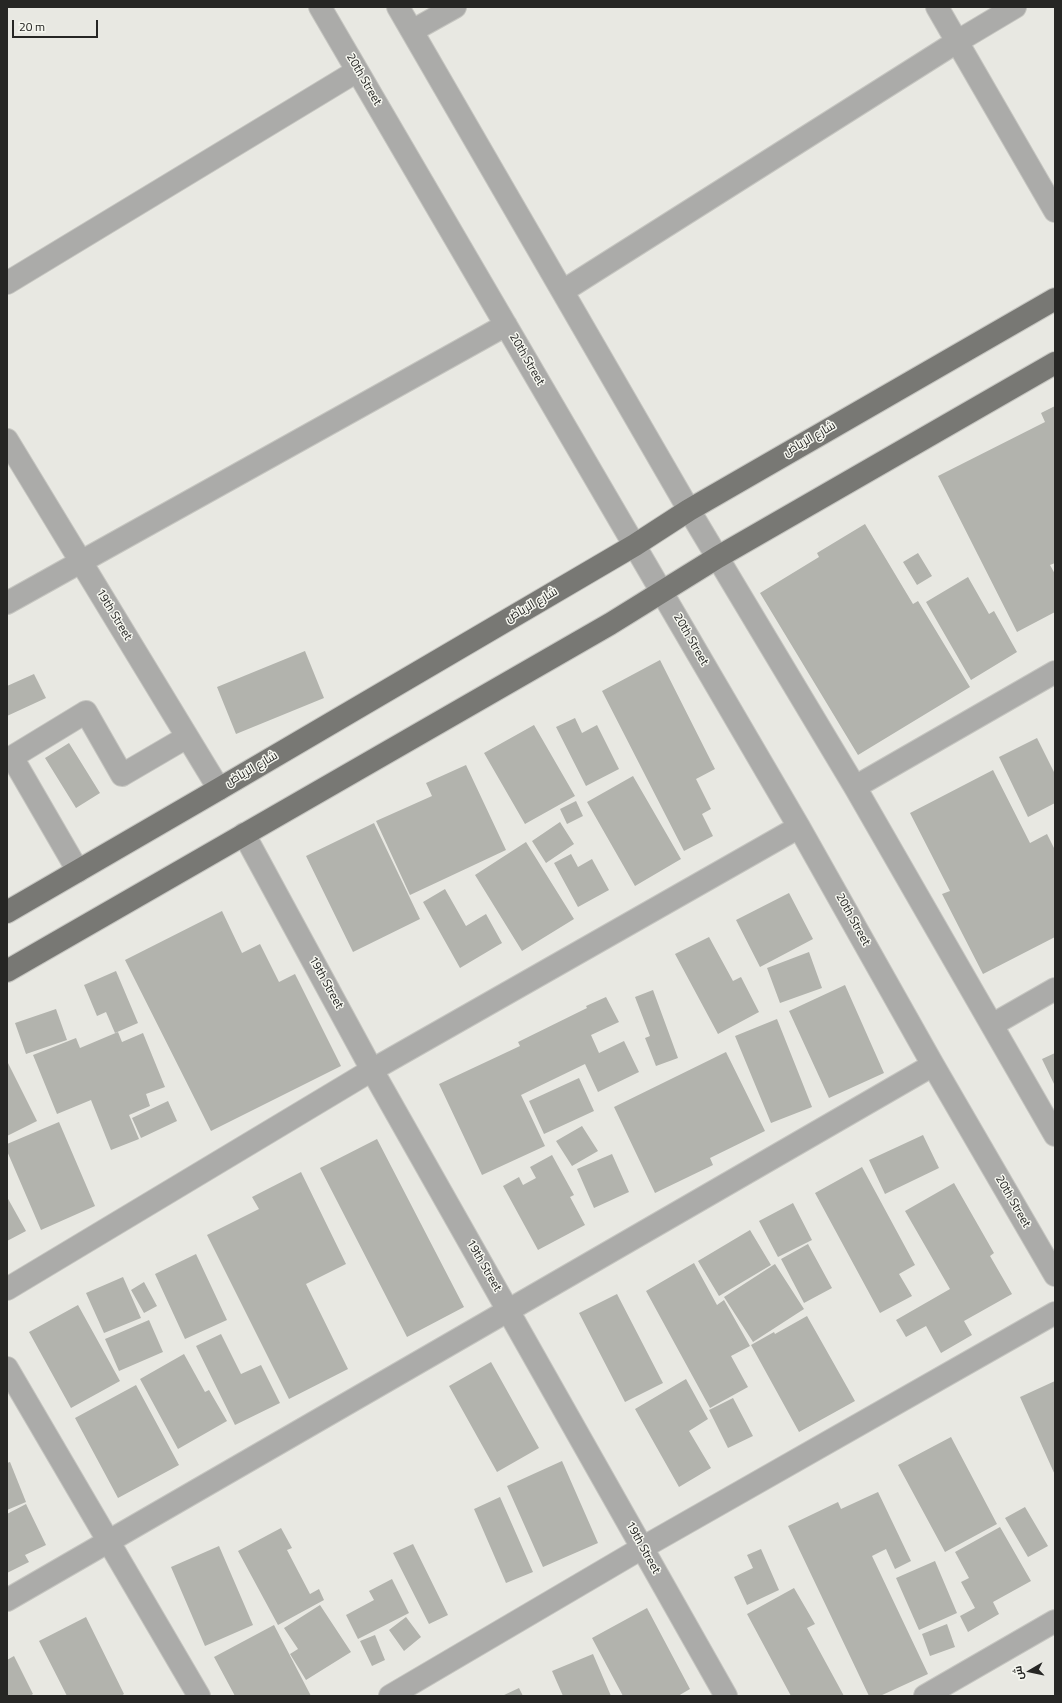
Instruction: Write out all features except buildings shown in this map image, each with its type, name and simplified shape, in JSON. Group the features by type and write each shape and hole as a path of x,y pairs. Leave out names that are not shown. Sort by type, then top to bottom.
{"main road":[{"name":"شارع الرياض","path":"7,912 635,545 689,510 1055,299"},
{"path":"7,971 596,632 718,558 1055,363"}],"street":[{"name":"20th Street","path":"320,7 799,827 933,1065 1055,1275"},
{"path":"398,7 689,510 855,787 1055,1135"},
{"path":"412,31 455,7"},
{"path":"937,7 958,40 1055,211"},
{"path":"563,291 958,40 1015,7"},
{"path":"7,283 357,71"},
{"path":"7,603 506,325"},
{"name":"19th Street","path":"7,440 219,789"},
{"path":"855,787 1055,672"},
{"path":"78,871 12,757 86,712 122,775 187,737"},
{"path":"7,1289 372,1070 799,827"},
{"name":"19th Street","path":"244,834 372,1070 726,1696"},
{"path":"992,1025 1055,988"},
{"path":"7,1600 108,1540 933,1065"},
{"path":"390,1696 642,1548 1055,1313"},
{"path":"7,1368 199,1696"},
{"path":"925,1696 1055,1621"}]}
